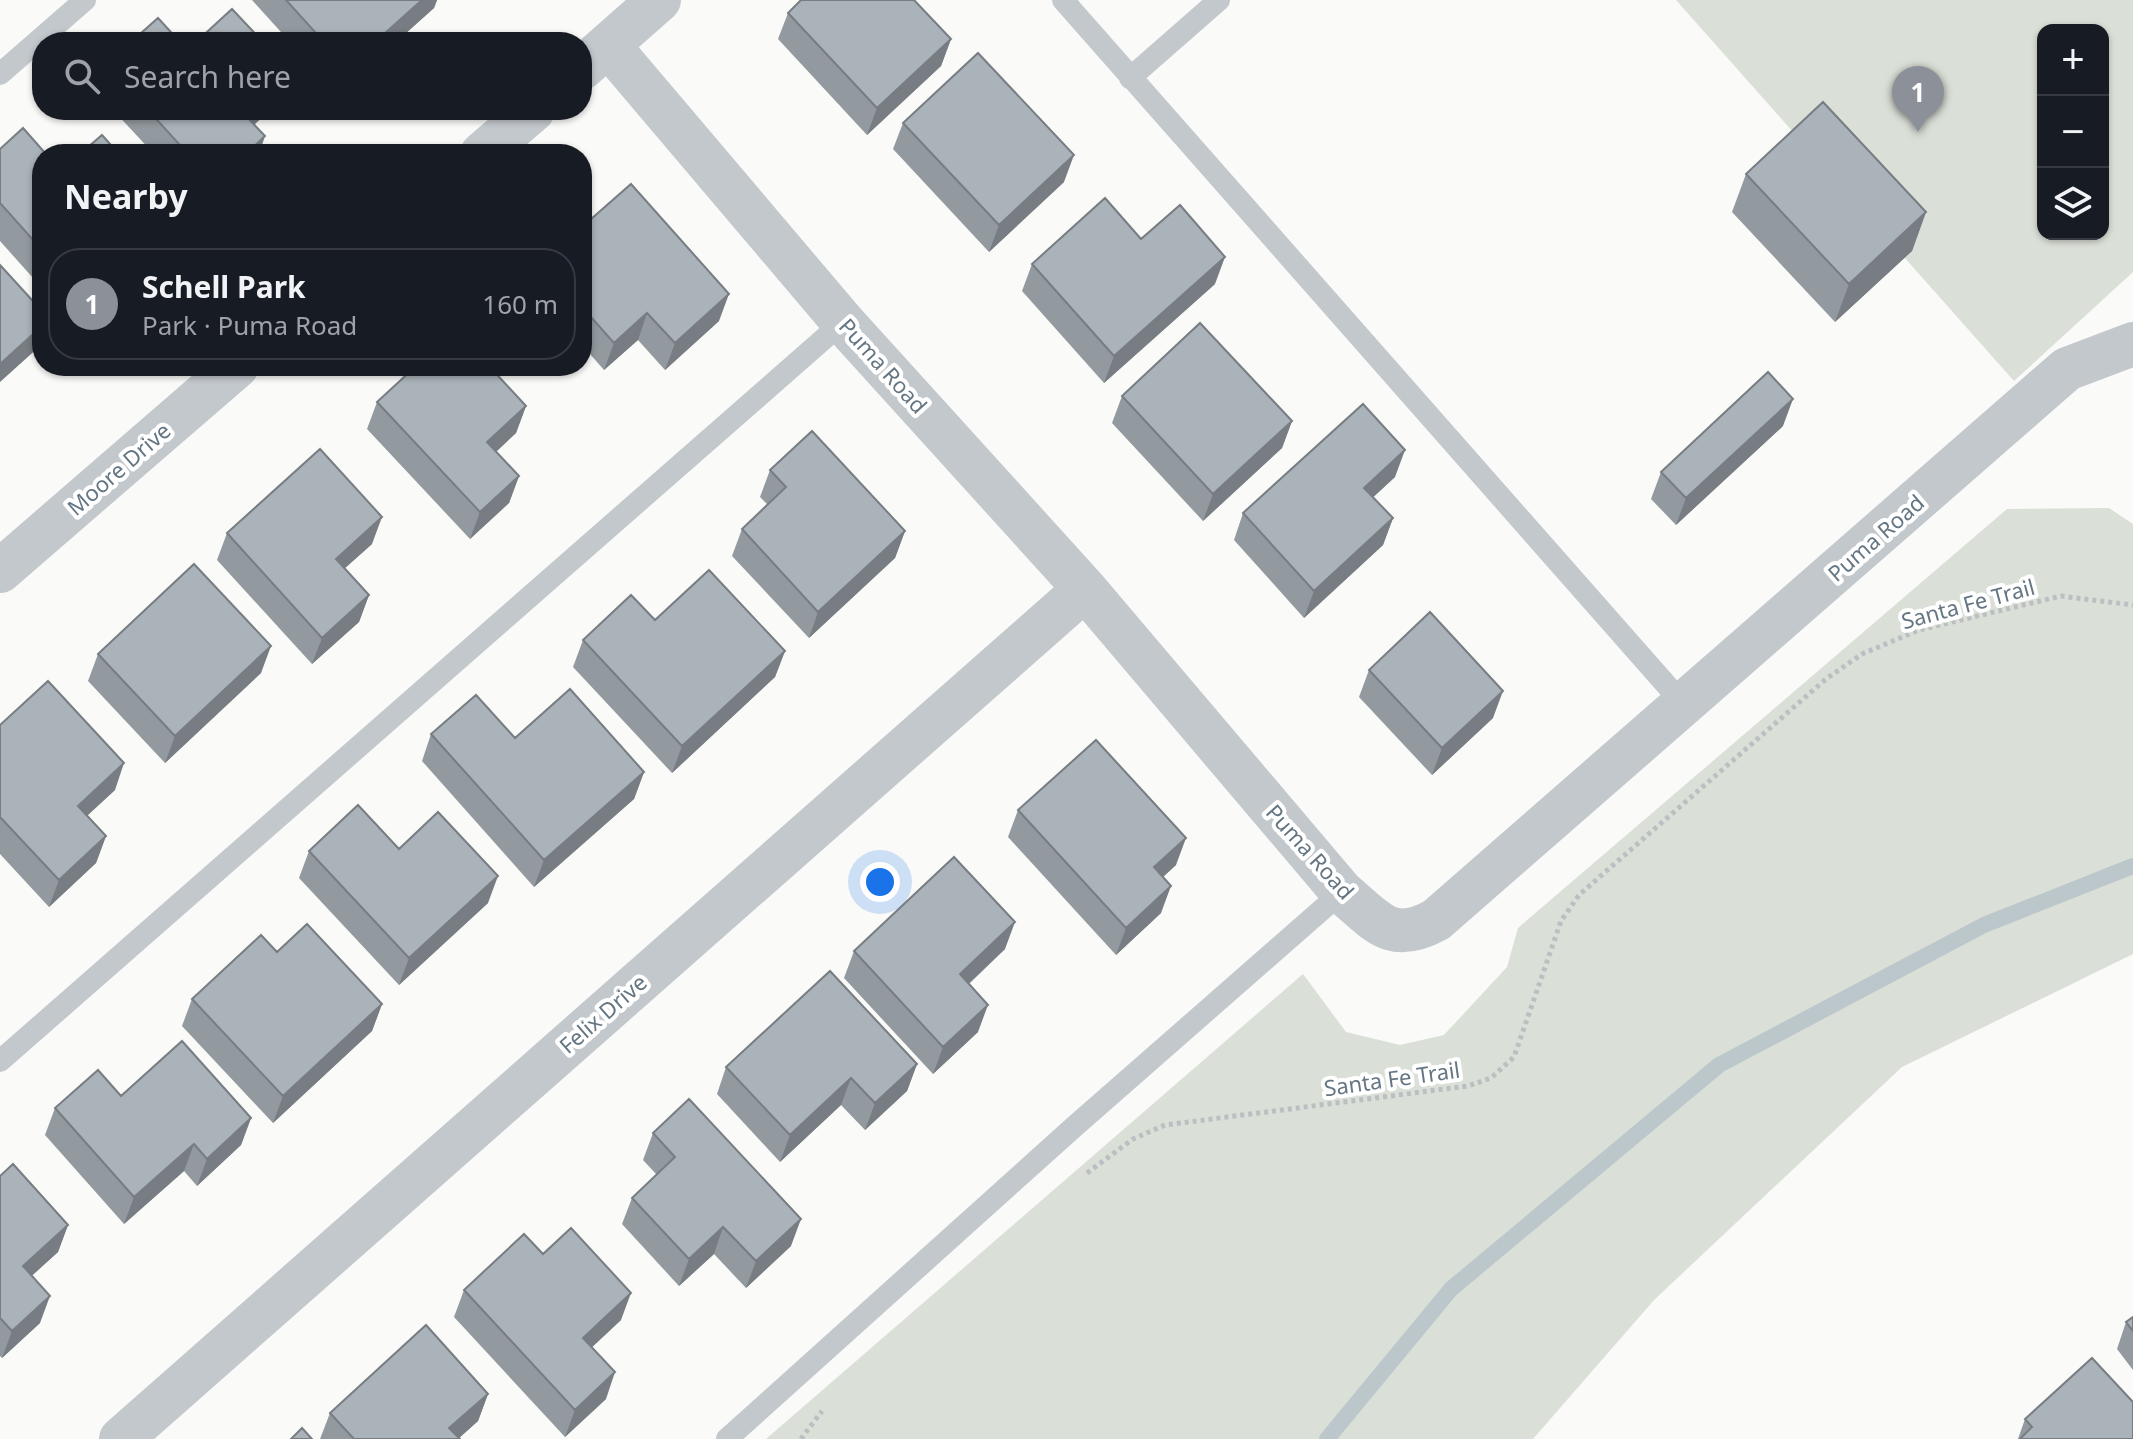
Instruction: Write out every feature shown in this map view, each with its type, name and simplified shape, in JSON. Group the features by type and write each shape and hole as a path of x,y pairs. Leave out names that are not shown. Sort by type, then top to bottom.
{"street":[{"path":"595,57 659,0"},
{"name":"Puma Road","path":"595,57 843,322 1085,589 1342,892 1387,930 1415,932 1436,920 1685,706 2067,369 2104,352 2133,344"},
{"path":"494,144 521,120"},
{"name":"Moore Drive","path":"0,571 225,376"},
{"name":"Felix Drive","path":"121,1439 1085,589"}],"lane":[{"path":"48,32 85,0"},
{"path":"1063,0 1685,706"},
{"path":"1130,78 1219,0"},
{"path":"0,74 32,46"},
{"path":"0,1061 843,322"},
{"path":"727,1439 1075,1126 1342,892"}],"path":[{"name":"Santa Fe Trail","path":"1084,1176 1133,1139 1165,1125 1468,1086 1491,1078 1514,1057 1561,921 1579,895 1826,679 1862,654 1919,630 2061,596 2133,605"},
{"path":"801,1439 826,1406"}],"shaded area":[{"path":"1676,0 2133,0 2133,272 2014,381"},
{"path":"2109,508 2133,524 2133,954 1902,1067 1654,1300 1533,1439 766,1439 1303,974 1346,1032 1400,1045 1444,1035 1507,967 1518,928 2007,509"}],"building":[{"path":"286,0 422,0 386,32 315,32"},
{"path":"801,0 914,0 951,39 877,108 788,13"},
{"path":"232,9 254,32 207,32"},
{"path":"158,18 171,32 142,32"},
{"path":"978,53 1074,155 999,225 903,123"},
{"path":"1823,102 1926,212 1849,284 1746,174"},
{"path":"157,120 250,120 265,136 257,144 179,144"},
{"path":"23,128 37,144 32,144 32,239 0,203 0,149"},
{"path":"102,135 110,144 92,144"},
{"path":"631,184 729,294 675,343 647,313 614,343 592,318 592,218"},
{"path":"1105,198 1141,239 1180,205 1225,257 1114,356 1032,264"},
{"path":"0,265 32,300 32,335 0,364"},
{"path":"1200,323 1292,421 1213,494 1122,396"},
{"path":"1768,372 1793,399 1686,498 1661,472"},
{"path":"405,376 498,376 526,406 487,442 519,476 480,512 377,402"},
{"path":"1363,404 1405,450 1364,488 1393,518 1314,591 1243,513"},
{"path":"812,431 905,531 818,612 742,529 786,487 770,470"},
{"path":"320,449 382,517 336,559 369,595 322,638 227,533"},
{"path":"194,564 271,646 175,736 98,654"},
{"path":"709,570 785,651 682,746 583,640 631,595 655,620"},
{"path":"1430,612 1503,691 1442,748 1369,670"},
{"path":"48,681 124,763 78,806 106,836 59,880 0,817 0,725"},
{"path":"570,689 644,772 544,860 431,734 476,695 515,738"},
{"path":"1096,740 1186,838 1154,867 1171,886 1126,928 1018,810"},
{"path":"358,805 399,849 438,812 498,876 409,958 309,851"},
{"path":"954,857 1015,922 960,974 988,1005 943,1047 854,951"},
{"path":"307,924 382,1004 283,1096 192,999 261,935 277,952"},
{"path":"830,971 917,1064 875,1103 851,1078 790,1135 726,1067"},
{"path":"182,1041 251,1118 207,1159 194,1144 134,1197 55,1108 98,1070 121,1096"},
{"path":"689,1099 801,1219 756,1261 723,1227 689,1259 632,1198 675,1157 653,1133"},
{"path":"13,1164 68,1225 23,1266 50,1296 12,1331 0,1318 0,1176"},
{"path":"571,1228 631,1293 583,1338 615,1372 575,1410 464,1290 524,1234 543,1254"},
{"path":"2133,1317 2133,1331 2126,1322"},
{"path":"426,1325 488,1394 449,1428 460,1439 354,1439 330,1413"},
{"path":"2092,1358 2133,1402 2133,1439 2020,1439 2032,1427 2025,1419"},
{"path":"302,1428 312,1439 291,1439"}],"waterway":[{"path":"1327,1439 1451,1289 1719,1065 1984,925 2133,866"}],"place":[{"name":"Schell Park","path":"1918,132"}]}
